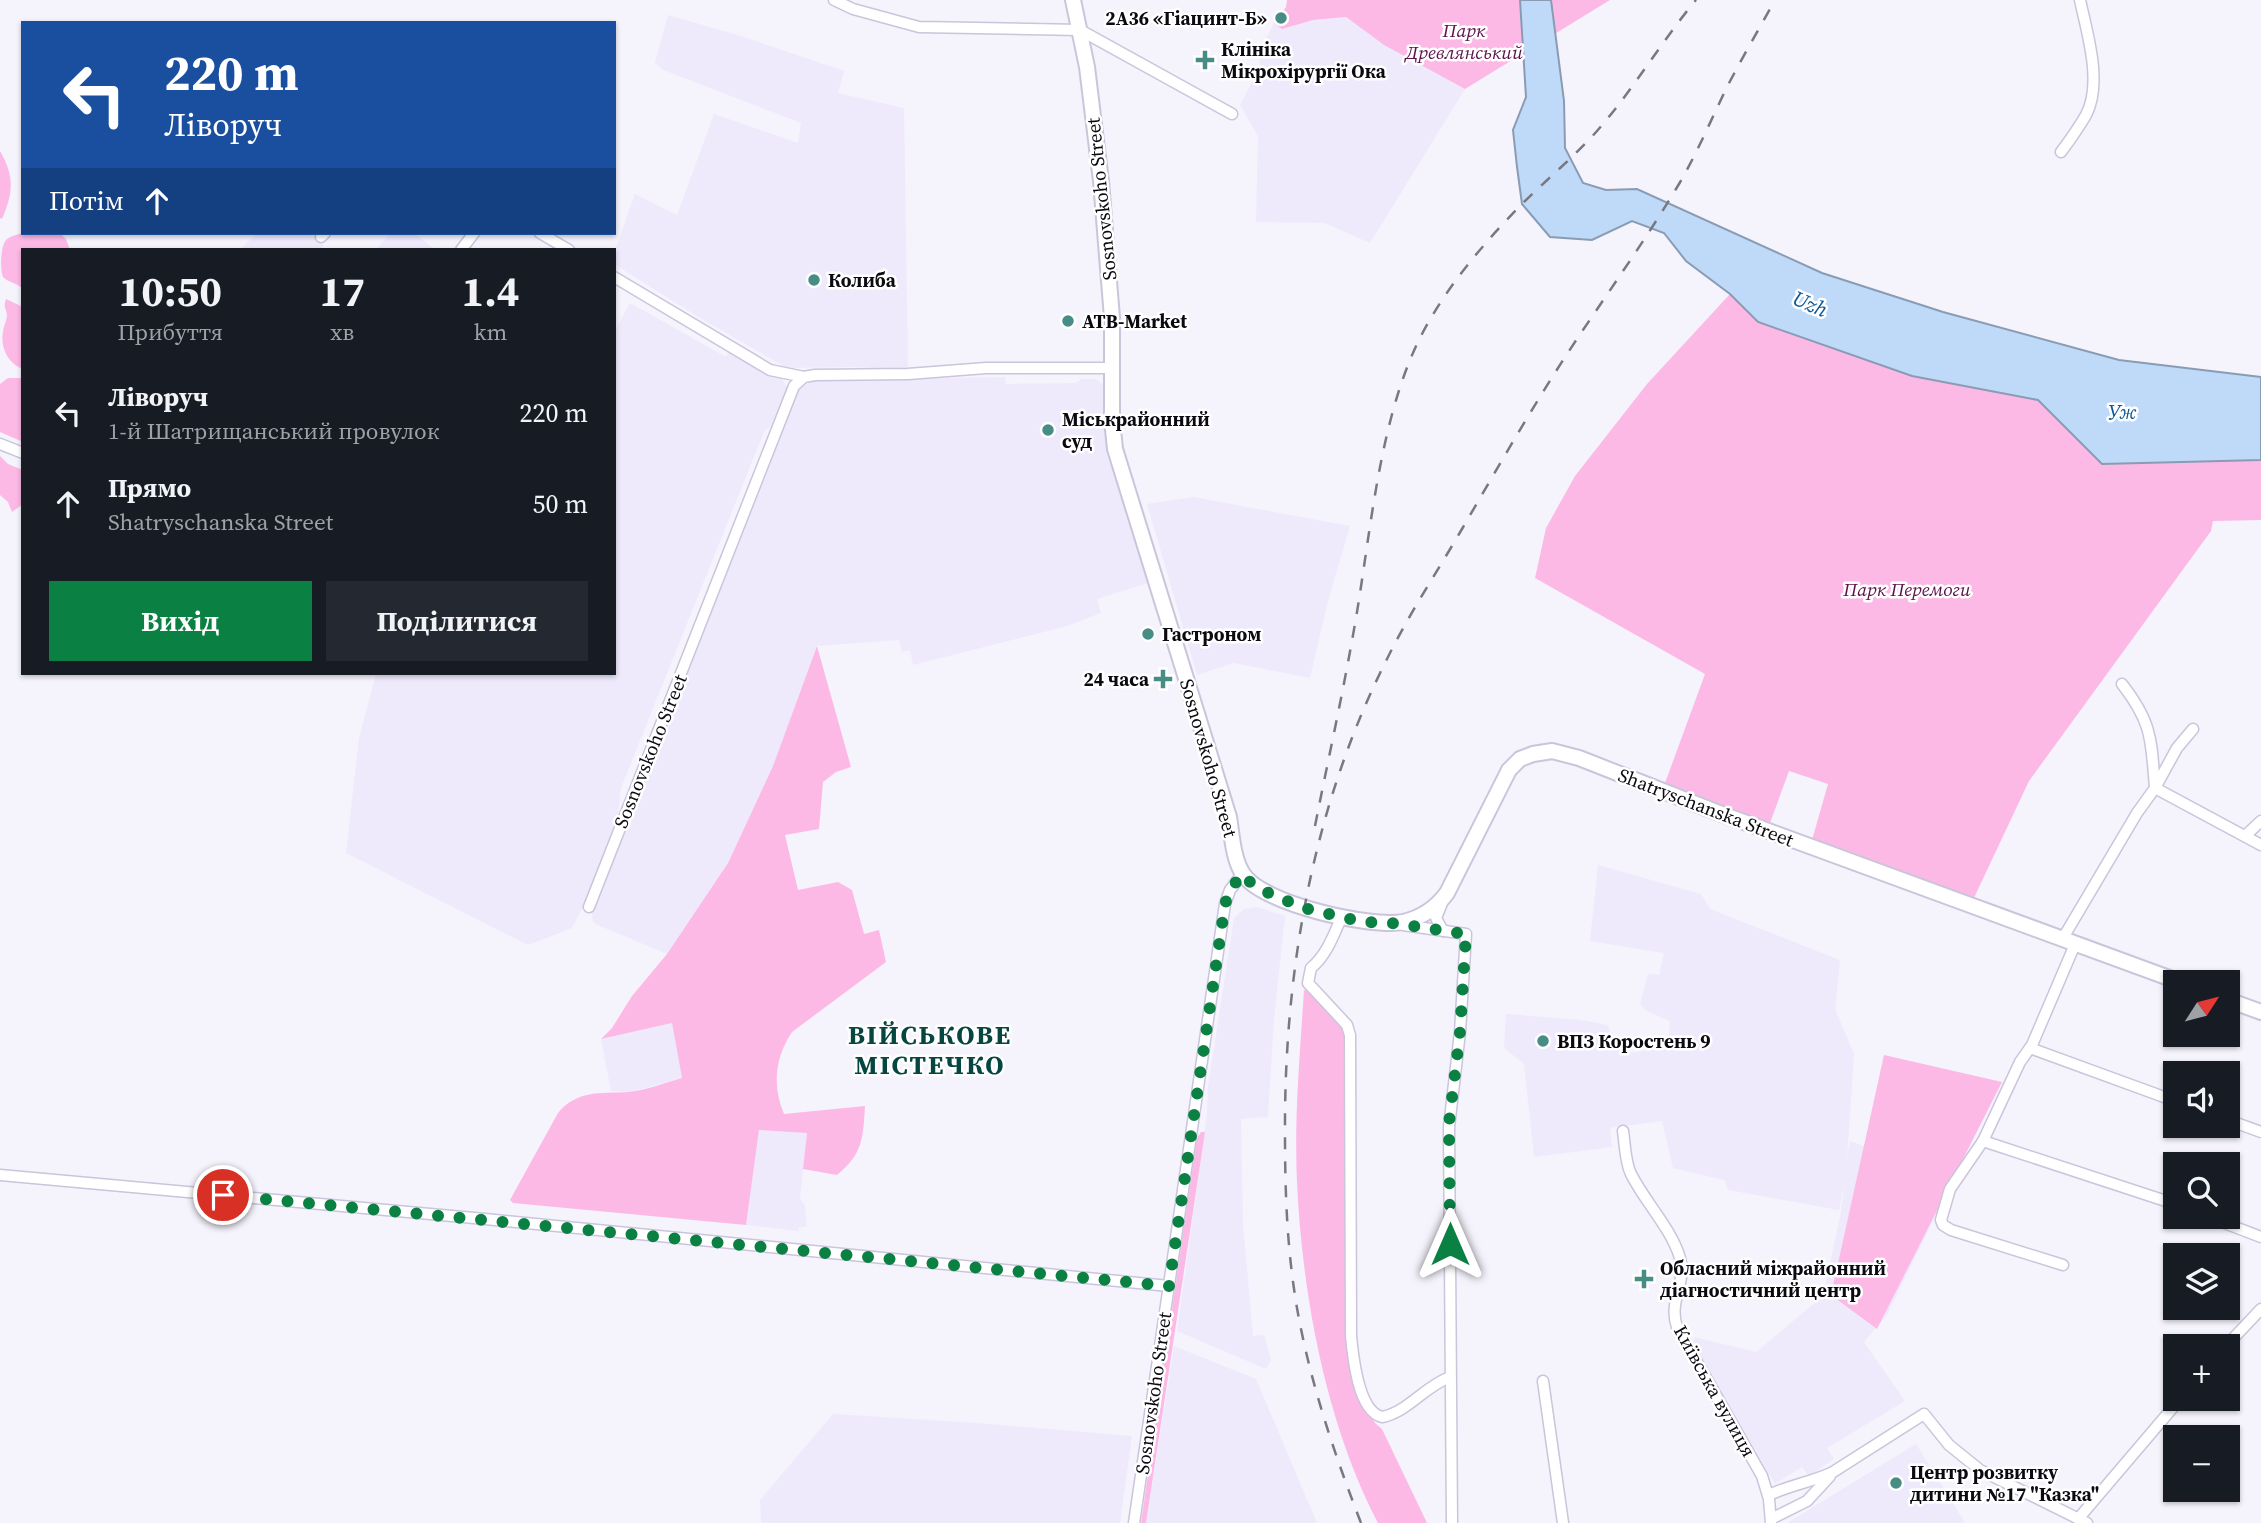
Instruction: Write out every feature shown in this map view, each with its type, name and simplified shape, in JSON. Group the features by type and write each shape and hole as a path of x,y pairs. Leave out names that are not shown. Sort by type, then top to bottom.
{"street":[{"path":"834,0 853,9 919,27 1080,30 1232,114"},
{"name":"Sosnovskoho Street","path":"1073,0 1087,67 1101,181 1112,318 1112,420 1115,449 1229,817 1242,874 1230,890 1225,904 1133,1523"},
{"path":"2062,152 2088,112 2093,80 2091,51 2080,0"},
{"path":"543,235 566,248"},
{"path":"616,278 770,370 804,377 908,374 986,368 1111,368"},
{"name":"Sosnovskoho Street","path":"589,907 788,398 794,386 804,377"},
{"path":"0,444 21,452"},
{"path":"2122,684 2138,705 2148,726 2155,788"},
{"path":"2063,1265 1943,1225 1941,1214 1950,1189 1983,1141 2020,1062 2030,1048 2069,940 2137,813 2155,788 2177,748 2193,729"},
{"name":"Shatryschanska Street","path":"1242,874 1262,891 1304,908 1363,922 1392,923 1421,916 1447,893 1509,770 1520,760 1533,754 1552,751 1579,758 1714,811 2163,976"},
{"path":"2155,788 2261,845"},
{"path":"2245,836 2261,821"},
{"path":"1443,931 1436,918 1447,893"},
{"path":"1342,916 1325,952 1311,968 1308,983 1348,1026 1350,1034 1351,1336 1354,1365 1365,1403 1375,1415 1382,1417 1397,1411 1438,1382 1450,1377"},
{"path":"1392,923 1466,934 1460,1032 1449,1127 1452,1523"},
{"path":"2240,1004 2261,1012"},
{"path":"2030,1048 2163,1097"},
{"path":"2240,1124 2261,1132"},
{"name":"Київська вулиця","path":"1623,1131 1630,1170 1674,1244 1680,1259 1682,1276 1673,1310 1677,1326 1762,1476 1769,1495 1770,1521"},
{"path":"1983,1141 2163,1200"},
{"path":"0,1175 1169,1286"},
{"path":"2240,1229 2261,1237"},
{"path":"2237,1334 2261,1309"},
{"path":"1543,1381 1563,1523"},
{"path":"1769,1495 1838,1469 1924,1414 1948,1445 1980,1470 2082,1521 2171,1411"},
{"path":"1770,1521 1807,1501 1838,1469"}],"shaded area":[{"path":"668,15 741,36 844,71 838,93 904,108 908,370 787,368 616,265 616,248 635,194 677,215 714,114 798,143 801,123 663,70 655,63"},
{"path":"1346,17 1384,45 1465,89 1370,243 1325,223 1256,222 1258,136 1240,105 1260,67 1259,53 1274,23 1282,28 1313,20"},
{"path":"255,235 312,235 324,245 322,248 242,248"},
{"path":"389,235 417,235 433,248 377,248"},
{"path":"630,303 726,357 730,348 781,377 787,388 770,427 764,432 621,788 617,823 584,905 572,928 528,945 346,853 359,738 376,675 616,675 616,329"},
{"path":"1005,377 1006,384 1076,383 1081,379 1096,379 1104,385 1107,457 1125,501 1148,583 1097,599 1101,613 1067,626 913,665 910,650 902,652 899,640 817,646 773,766 728,863 667,954 593,922 592,914 642,782 796,393 813,381"},
{"path":"1193,497 1350,526 1328,601 1310,678 1234,663 1197,675 1147,504"},
{"path":"1598,865 1701,894 1710,909 1840,960 1835,1009 1854,1054 1847,1158 1850,1141 1954,1178 1887,1315 1864,1342 1905,1401 1827,1448 1834,1459 1809,1476 1802,1467 1775,1484 1694,1346 1694,1337 1756,1352 1823,1296 1845,1181 1839,1210 1728,1190 1724,1180 1673,1168 1662,1121 1610,1128 1612,1147 1534,1157 1524,1064 1504,1048 1506,1014 1582,1020 1608,1025 1611,1041 1629,1041 1630,1053 1668,1046 1670,1021 1645,1010 1640,1004 1648,974 1659,975 1664,953 1590,941"},
{"path":"1257,907 1285,916 1274,1019 1268,1117 1241,1119 1243,1224 1253,1336 1264,1335 1271,1360 1266,1369 1177,1331 1207,1114 1208,1087 1234,918 1244,909"},
{"path":"672,1023 682,1078 630,1092 611,1091 601,1039"},
{"path":"759,1130 807,1133 800,1199 805,1206 807,1226 798,1228 799,1231 746,1225"},
{"path":"1174,1346 1256,1379 1317,1523 1146,1523"},
{"path":"833,1414 1132,1436 1120,1523 761,1523 760,1500"},
{"name":"Центр розвитку дитини №17 \"Казка\"","path":"1916,1444 1965,1523 1787,1523"}],"green space":[{"name":"Парк Древлянський","path":"1287,0 1610,0 1465,89 1384,45 1346,17 1313,20 1282,29 1274,23 1286,7"},
{"path":"0,151 11,185 2,219 0,218"},
{"path":"21,234 62,235 69,248 21,248 21,287 3,277 2,252 5,242"},
{"name":"Парк Перемоги","path":"1730,294 1758,322 1912,376 2038,400 2102,464 2261,460 2261,520 2213,521 2211,531 2029,781 1973,900 1812,840 1828,784 1789,771 1770,823 1665,783 1705,674 1535,578 1546,528 1575,476 1647,384"},
{"path":"6,299 21,306 21,368 9,359 4,349 2,338 7,317"},
{"path":"8,378 21,378 21,441 0,432 0,384"},
{"path":"0,456 8,464 21,469 21,505 12,512 8,502 0,495"},
{"path":"817,646 851,767 836,772 823,782 819,829 785,835 798,890 838,882 852,890 864,934 879,930 886,962 792,1032 782,1051 777,1082 784,1114 865,1106 862,1136 857,1152 837,1175 803,1169 807,1133 759,1130 746,1225 513,1203 510,1200 558,1113 566,1105 590,1094 635,1091 682,1078 672,1023 601,1039 667,954 728,863 773,766"},
{"path":"1304,990 1311,991 1342,1027 1345,1038 1348,1341 1360,1394 1375,1423 1382,1429 1427,1523 1378,1523 1344,1444 1320,1357 1304,1269 1297,1182 1297,1110"},
{"path":"1884,1055 2002,1082 1877,1329 1831,1295"},
{"path":"1201,1132 1205,1132 1146,1523 1141,1523 1197,1138"}],"water":[{"name":"Уж","path":"1520,0 1551,0 1564,101 1565,148 1583,183 1606,190 1637,189 1822,273 1943,312 2119,360 2261,377 2261,460 2102,464 2038,400 1912,376 1758,322 1730,294 1686,261 1664,233 1632,221 1592,240 1550,237 1522,204 1517,167 1513,130 1526,97"}],"railway":[{"path":"1315,826 1352,639 1385,441 1404,375 1417,344 1438,306 1477,253 1521,205 1597,131 1696,0"},
{"path":"1361,1523 1332,1444 1302,1336 1287,1221 1285,1134 1290,1012 1297,951 1322,830 1361,715 1404,626 1541,395 1679,184 1727,87 1775,0"}],"place":[{"name":"2А36 «Гіацинт-Б»","path":"1281,18"},
{"name":"Клініка Мікрохірургії Ока","path":"1205,60"},
{"name":"Колиба","path":"814,280"},
{"name":"ATB-Market","path":"1068,321"},
{"name":"Міськрайонний суд","path":"1048,430"},
{"name":"Гастроном","path":"1148,634"},
{"name":"24 часа","path":"1163,679"},
{"name":"ВПЗ Коростень 9","path":"1543,1041"},
{"name":"Обласний міжрайонний діагностичний центр","path":"1644,1279"},
{"name":"Центр розвитку дитини №17 \"Казка\"","path":"1896,1483"}],"district":[{"name":"ВІЙСЬКОВЕ МІСТЕЧКО","path":"930,1050"}],"route":[{"path":"223,1195 1169,1286 1225,904 1230,890 1242,874 1255,887 1304,908 1363,922 1392,923 1466,934 1460,1032 1449,1123 1450,1244"}],"water label":[{"name":"Uzh","path":"1810,304"}]}
